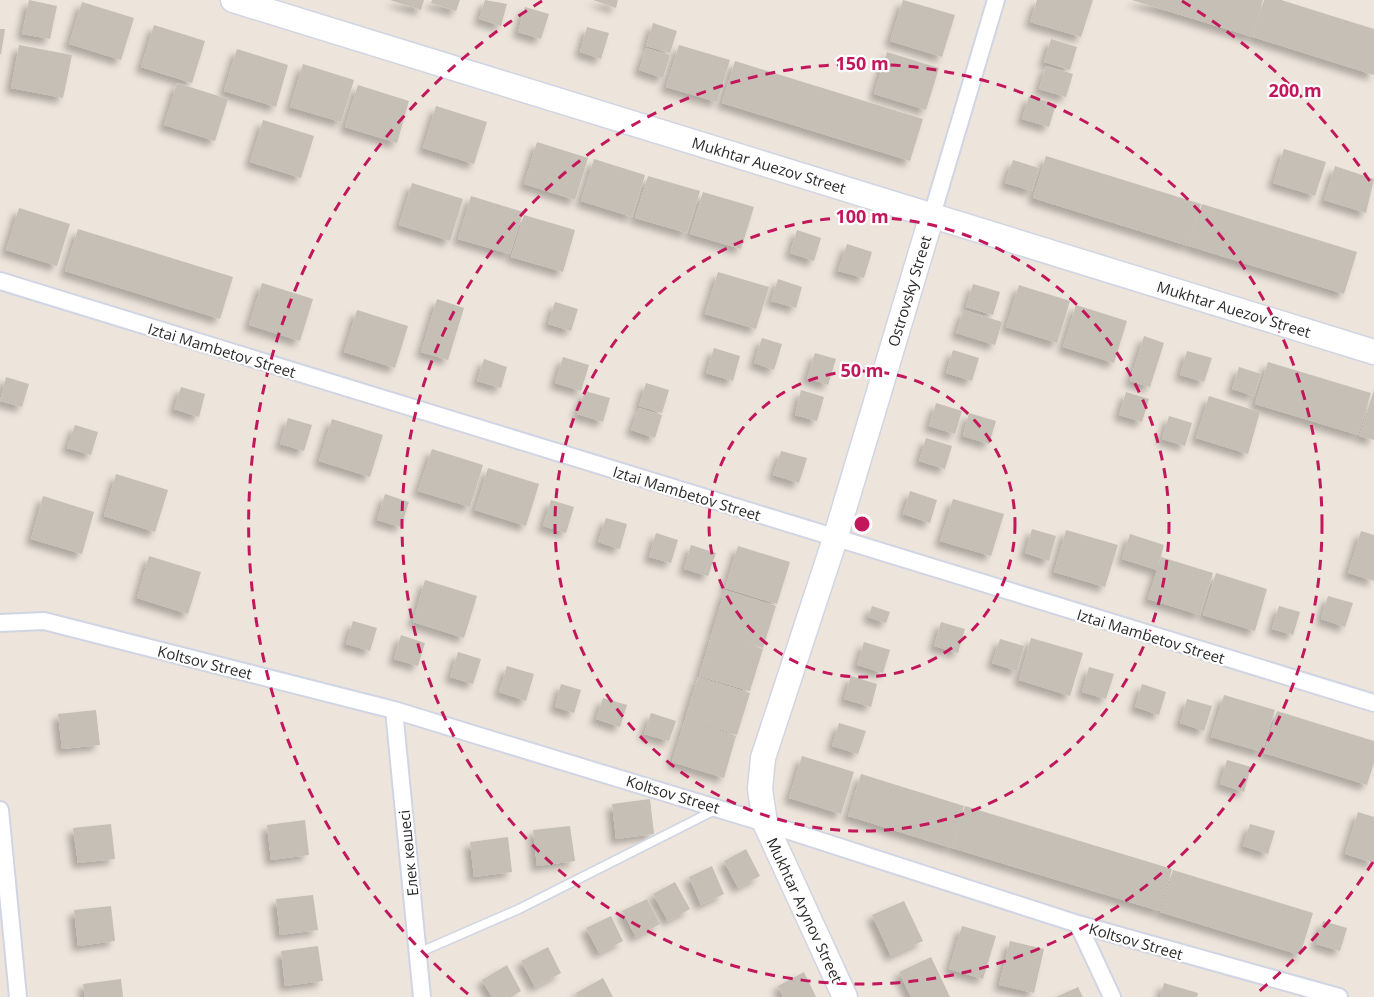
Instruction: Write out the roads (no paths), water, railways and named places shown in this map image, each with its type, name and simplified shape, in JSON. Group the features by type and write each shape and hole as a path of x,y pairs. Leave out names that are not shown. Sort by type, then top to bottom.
{"street":[{"name":"Mukhtar Auezov Street","path":"233,0 1374,352"},
{"name":"Ostrovsky Street","path":"765,823 760,789 763,758 835,539 996,0"},
{"name":"Iztai Mambetov Street","path":"0,281 1374,704"},
{"name":"Koltsov Street","path":"0,623 44,621 394,710 718,808 1077,924 1339,997"},
{"name":"Елек көшесі","path":"394,710 422,997"},
{"path":"0,810 18,997"},
{"name":"Mukhtar Arynov Street","path":"765,823 845,997"},
{"path":"1077,924 1112,997"}],"lane":[{"path":"418,953 519,909 718,808"}]}
